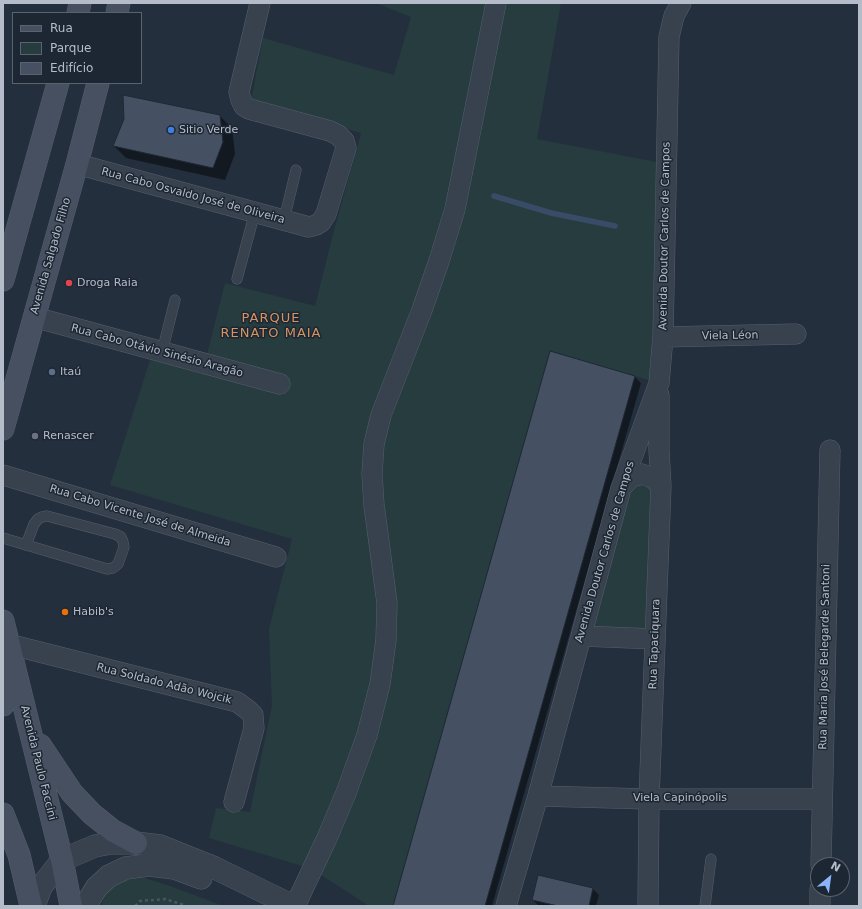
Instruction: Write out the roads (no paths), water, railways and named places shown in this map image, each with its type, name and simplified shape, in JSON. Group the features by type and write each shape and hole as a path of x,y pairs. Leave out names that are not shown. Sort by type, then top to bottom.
{"main road":[{"path":"3,280 58,84"},
{"name":"Avenida Salgado Filho","path":"3,429 98,84"},
{"name":"Avenida Paulo Faccini","path":"3,621 62,860 71,906"},
{"path":"3,705 15,674"},
{"path":"31,731 72,793 92,814 112,830 136,843"},
{"path":"3,814 19,855 32,906"}],"street":[{"name":"Rua Cabo Osvaldo José de Oliveira","path":"77,164 309,227 321,222 326,214 346,148 344,141 330,131 249,109 244,106 239,92 260,3"},
{"path":"289,904 327,838 346,793 367,735 380,684 386,640 387,603 374,505 372,474 374,444 381,415 422,310 455,209 496,3"},
{"name":"Avenida Doutor Carlos de Campos","path":"506,906 538,796 621,488 659,382 664,337 669,37 674,16 681,3"},
{"name":"Rua Cabo Otávio Sinésio Aragão","path":"34,317 280,384"},
{"name":"Viela Léon","path":"664,337 796,334"},
{"name":"Rua Tapaciquara","path":"648,906 649,799 661,486 659,450 659,382"},
{"name":"Rua Maria José Belegarde Santoni","path":"821,857 830,450"},
{"path":"621,488 631,477 642,474 653,478 661,486"},
{"name":"Rua Cabo Vicente José de Almeida","path":"3,475 276,557"},
{"path":"581,636 655,639"},
{"name":"Rua Soldado Adão Wojcik","path":"8,644 237,702 253,715 254,728 234,802"},
{"name":"Viela Capinópolis","path":"538,796 649,799 822,799"},
{"path":"32,906 41,887 62,860 95,846 111,843 136,843 160,846 216,868 289,904"},
{"path":"85,906 97,887 109,876 126,868 149,865 174,868 289,904"}],"lane":[{"path":"284,220 296,170"},
{"path":"237,279 255,212"},
{"path":"162,352 175,300"},
{"path":"3,538 26,545 107,569 113,568 118,564 124,547 124,542 121,537 115,534 47,516 42,517 34,524 26,545"},
{"path":"705,906 711,859"}],"waterway":[{"path":"494,196 551,213 615,226"}],"place":[{"name":"Sitio Verde","path":"171,130"},
{"name":"Droga Raia","path":"69,283"},
{"name":"Itaú","path":"52,372"},
{"name":"Renascer","path":"35,436"},
{"name":"Habib's","path":"65,612"}],"district":[{"name":"PARQUE RENATO MAIA","path":"271,326"}]}
